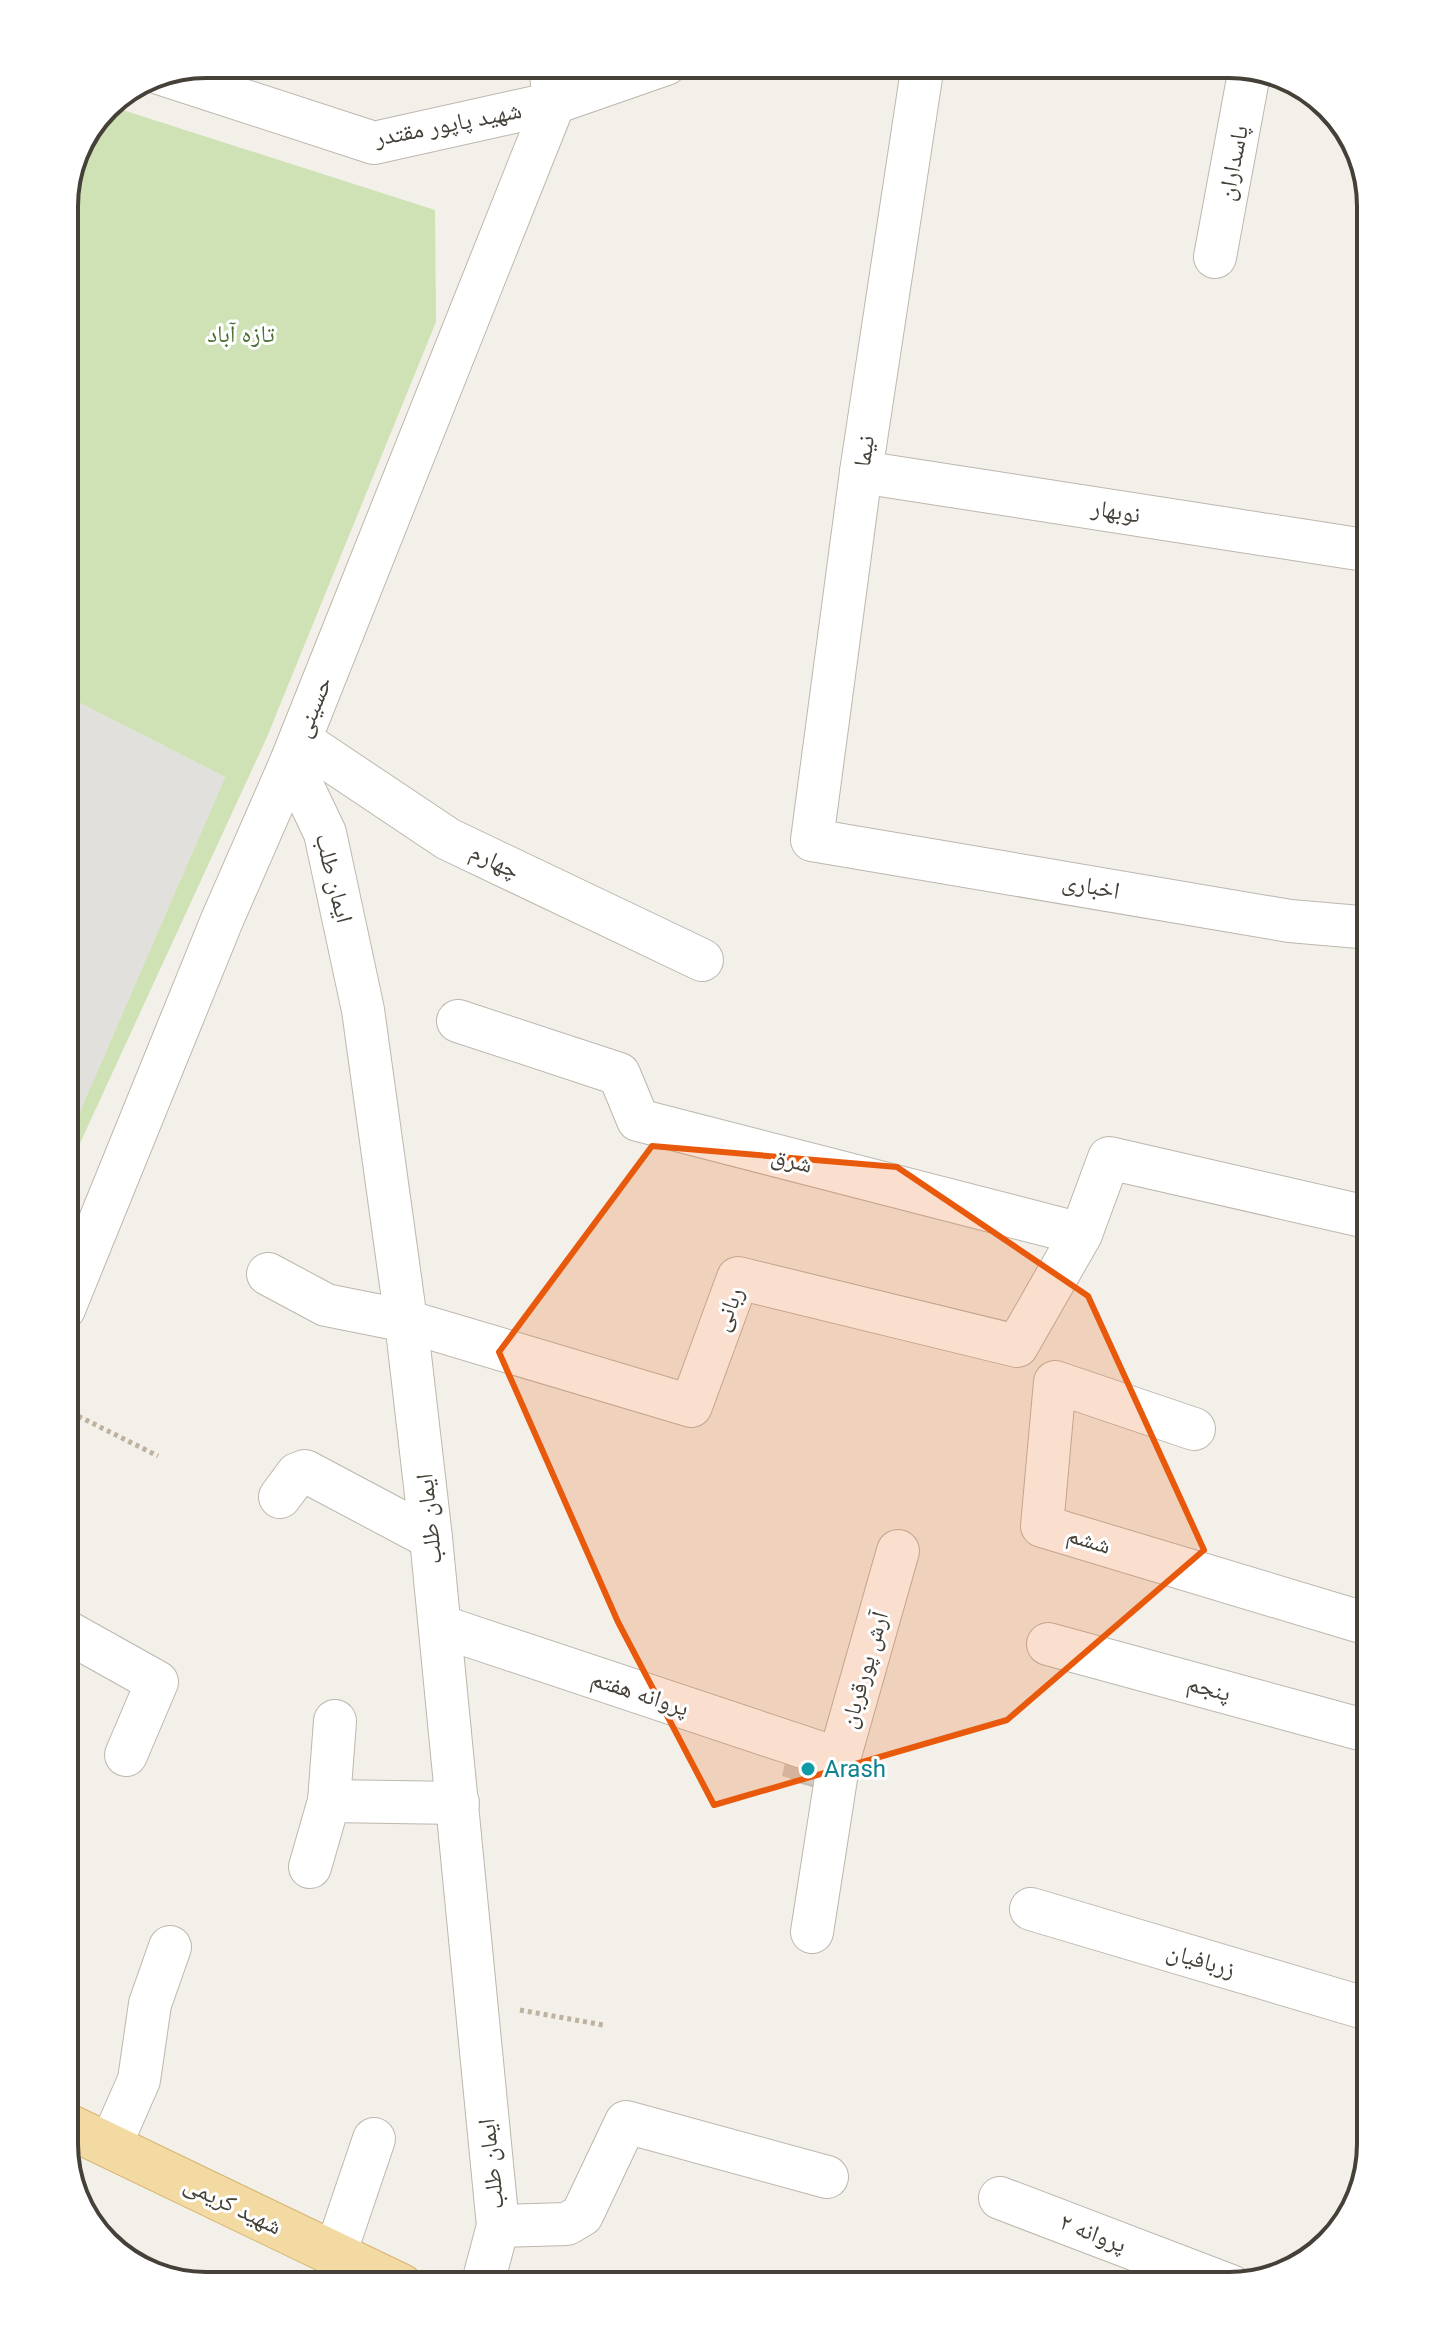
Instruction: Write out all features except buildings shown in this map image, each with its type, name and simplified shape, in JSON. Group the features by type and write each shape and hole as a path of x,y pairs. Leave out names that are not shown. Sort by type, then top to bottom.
{"main road":[{"name":"شهید کریمی","path":"78,2131 372,2272"}],"street":[{"path":"552,84 586,78"},
{"name":"نیما","path":"812,840 861,472 921,78"},
{"name":"پاسداران","path":"1215,257 1248,79"},
{"name":"شهید پاپور مقتدر","path":"181,80 374,143 552,84"},
{"name":"حسینی","path":"78,1275 222,920 295,751 552,84"},
{"name":"نوبهار","path":"861,472 1357,549"},
{"name":"چهارم","path":"295,751 448,839 702,960"},
{"name":"ایمان طلب","path":"295,751 325,833 363,1010 406,1321 458,1803 498,2226 486,2272"},
{"name":"اخباری","path":"812,840 1290,921 1357,927"},
{"name":"شرق","path":"458,1021 619,1074 638,1120 1081,1234"},
{"path":"1081,1234 1109,1158 1357,1215"},
{"path":"78,1232 105,1209"},
{"name":"ربانی","path":"406,1321 691,1406 738,1278 1017,1346 1081,1234"},
{"path":"268,1274 326,1305 406,1321"},
{"name":"ششم","path":"1194,1429 1055,1382 1042,1526 1357,1621"},
{"path":"280,1497 297,1474 305,1471 431,1538"},
{"name":"آرش پورقربان","path":"812,1932 839,1759 898,1551"},
{"name":"پروانه هفتم","path":"440,1626 839,1759"},
{"path":"78,1638 157,1682 126,1755"},
{"name":"پنجم","path":"1048,1644 1357,1728"},
{"path":"310,1867 329,1801 335,1721"},
{"path":"329,1801 458,1803"},
{"name":"زربافیان","path":"1031,1909 1357,2006"},
{"path":"110,2146 139,2080 150,2004 170,1947"},
{"path":"498,2226 567,2224 582,2215 626,2122 827,2177"},
{"path":"335,2254 374,2139"},
{"name":"پروانه ۲","path":"1000,2198 1194,2272"}],"path":[{"path":"78,1416 158,1456"},
{"path":"476,2002 603,2025"}],"highlighted area":[{"path":"652,1146 897,1167 1088,1296 1204,1550 1007,1720 714,1805 618,1622 499,1352"}],"green space":[{"name":"تازه آباد","path":"122,110 435,210 436,322 267,737 78,1148 78,1116 225,777 78,702 78,198 88,157 100,135"}],"shaded area":[{"path":"78,702 225,777 78,1116"}],"place":[{"name":"Arash","path":"808,1769"}]}
